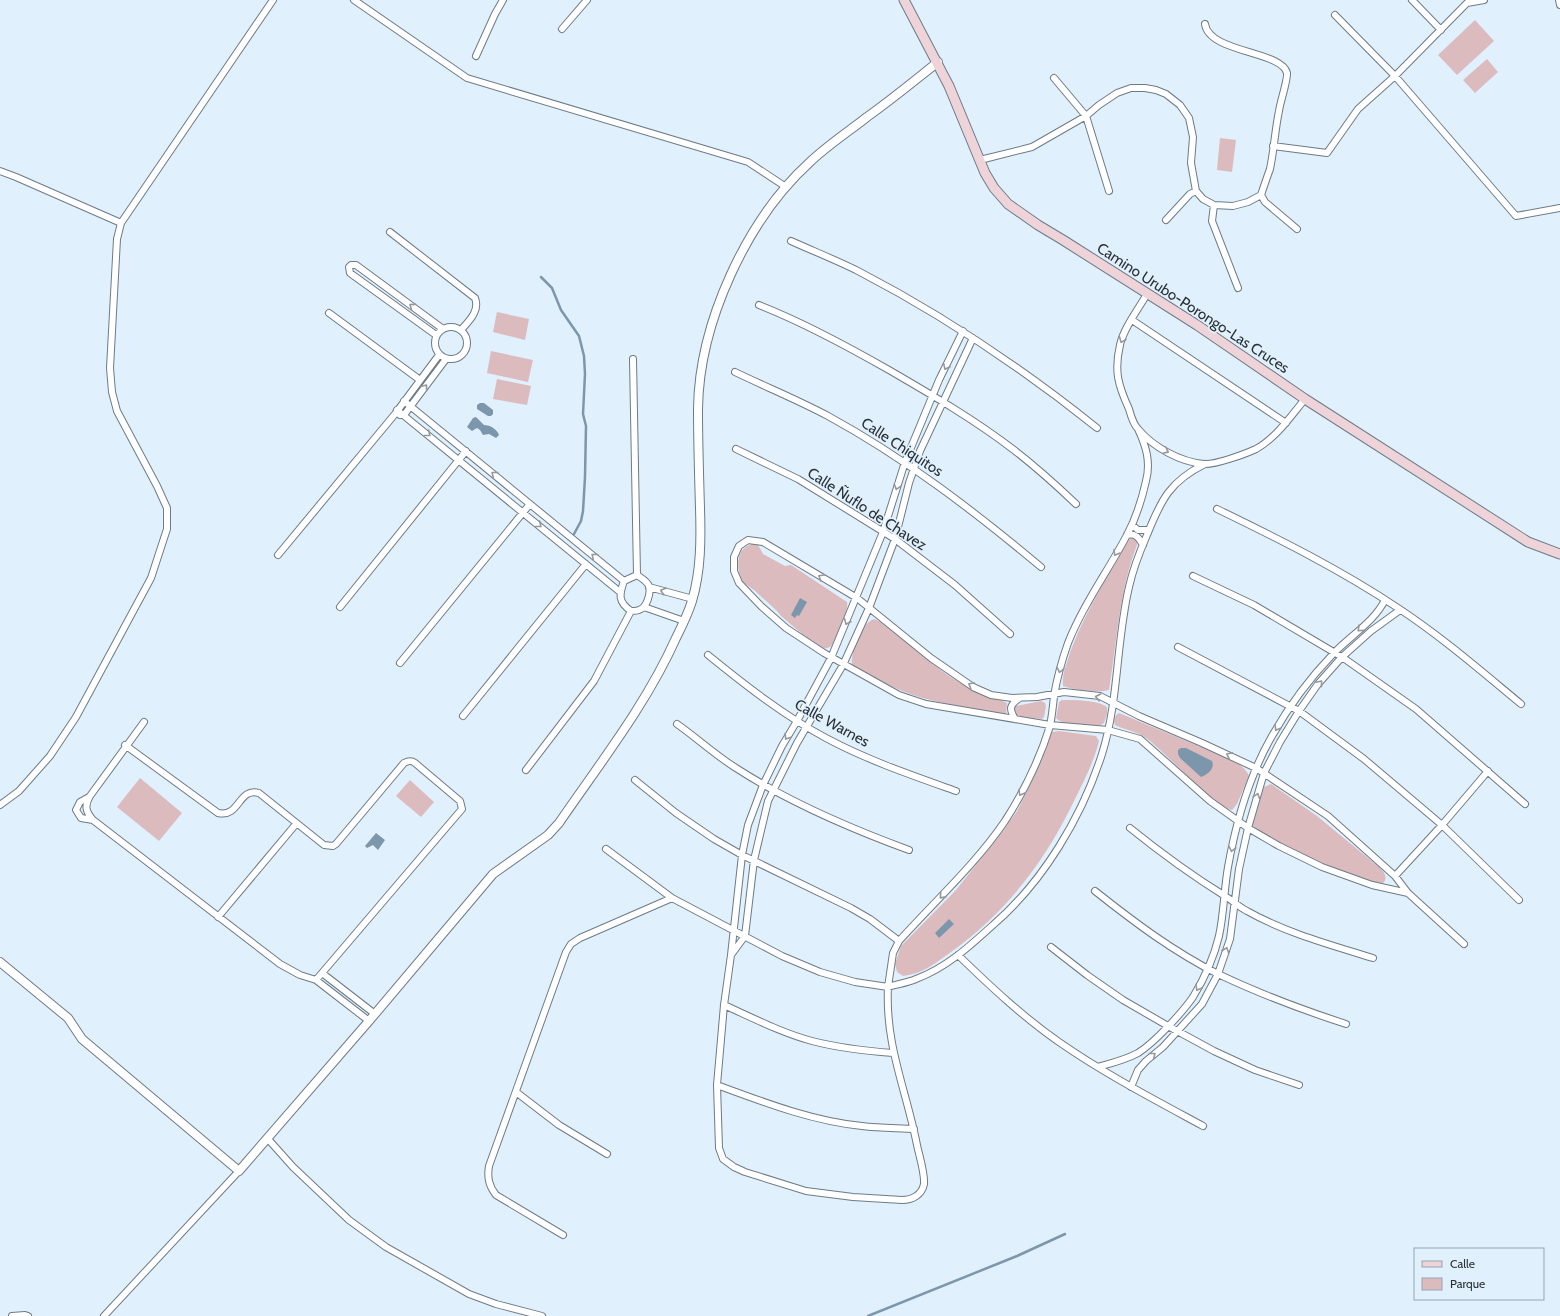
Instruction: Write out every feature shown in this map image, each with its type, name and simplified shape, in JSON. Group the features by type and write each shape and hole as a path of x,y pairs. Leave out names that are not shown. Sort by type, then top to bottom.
{"main road":[{"name":"Camino Urubo-Porongo-Las Cruces","path":"904,0 938,62 961,113 985,173 994,188 1008,204 1038,225 1197,325 1305,399 1528,542 1560,554"}],"street":[{"path":"0,805 19,791 50,756 76,718 151,578 167,529 166,508 157,486 117,411 112,392 110,368 111,345 117,239 121,223 273,0"},
{"path":"354,0 467,78 748,162 786,187"},
{"path":"476,56 503,0"},
{"path":"562,29 587,0"},
{"path":"1412,0 1440,30"},
{"path":"1273,146 1327,153 1358,109 1395,76 1467,3 1484,0"},
{"path":"1559,0 1560,5"},
{"path":"1335,15 1395,76 1516,216 1560,208"},
{"path":"980,160 1032,147 1086,116 1099,104 1117,93 1131,88 1145,88 1166,94 1180,105 1189,118 1193,137 1191,163 1196,191 1203,199 1214,205 1233,206 1248,202 1261,195 1270,168 1279,111 1287,74 1284,66 1276,60 1244,51 1211,36 1206,31 1205,24"},
{"path":"104,1316 268,1139 493,874 548,836 559,823 641,703 664,666 693,599 700,550 698,407 704,360 714,317 729,278 748,242 786,187 810,162 846,132 938,62"},
{"path":"1054,78 1086,116 1109,191"},
{"path":"0,172 16,176 121,223"},
{"path":"1166,220 1190,194 1196,191"},
{"path":"1261,195 1265,202 1297,229"},
{"path":"1214,205 1212,221 1238,288"},
{"path":"390,232 475,298 477,302 476,311 461,330"},
{"path":"791,241 856,270 963,331 1013,364 1058,397 1096,428"},
{"path":"436,335 350,273 349,267 356,265 443,329"},
{"path":"963,331 939,380 905,462 883,532 832,658 782,746 763,785 748,825 742,855 724,1005 717,1086 719,1148 723,1158 734,1167 745,1172 806,1191 866,1198 902,1200 913,1198 922,1190 924,1184 914,1129 893,1053 888,1023 888,987 893,953 899,941 972,864 1005,820 1031,773 1050,725 1062,664 1077,623 1132,525 1147,479 1148,465 1146,446 1120,390 1116,374 1120,343 1147,294"},
{"path":"760,306 787,316 817,331 934,395 976,422 1015,450 1076,504"},
{"path":"329,313 420,380"},
{"path":"1132,320 1286,423"},
{"path":"449,327 461,330 465,335 467,342 466,348 459,357 446,359 439,354 435,345 436,335 443,329 449,327"},
{"path":"731,955 745,936 754,860 762,824 773,790 807,726 843,665 869,608 896,539 909,483 920,451 973,338"},
{"path":"278,555 396,412 439,354"},
{"path":"404,415 446,359"},
{"path":"633,359 637,575"},
{"name":"Calle Chiquitos","path":"735,372 829,417 915,468 962,503 1041,567"},
{"path":"606,849 672,898 782,956 820,972 856,982 888,987 915,980 932,972 958,955 1004,916 1032,885 1057,850 1084,798 1102,754 1114,703 1129,586 1143,545 1160,504 1168,492 1194,469 1205,464 1235,457 1257,448 1286,423 1305,399"},
{"path":"404,401 624,581"},
{"path":"396,412 404,415 620,592"},
{"path":"1138,428 1162,450 1187,460 1205,464"},
{"name":"Calle Ñuflo de Chavez","path":"736,449 798,479 896,539 955,585 1010,634"},
{"path":"340,608 466,451"},
{"path":"400,663 530,504"},
{"path":"1217,508 1292,546 1385,600 1462,656 1521,704"},
{"path":"1132,525 1138,530 1149,530"},
{"path":"1127,535 1136,536 1143,545"},
{"path":"1408,893 1372,885 1322,867 1279,846 1248,828 1210,801 1140,739 1108,730 1050,725 926,704 899,696 832,658 786,628 761,606 739,583 734,571 734,557 739,546 748,540 763,542 857,598 931,658 973,687 991,694 1012,698 1037,697 1064,692 1100,696 1139,716 1256,768 1328,816 1395,876 1408,893 1464,944"},
{"path":"463,716 586,564"},
{"path":"637,575 644,580 649,587 693,599"},
{"path":"637,575 624,581 620,592 621,599 625,607 631,611 640,610 644,607 648,598 649,587"},
{"path":"1193,576 1254,605 1334,652 1416,709 1525,804"},
{"path":"1098,1067 1123,1060 1138,1052 1168,1026 1193,997 1208,968 1219,937 1228,867 1238,821 1256,768 1271,737 1290,706 1311,678 1334,652 1380,610 1385,600"},
{"path":"644,607 684,621"},
{"path":"1131,1087 1138,1070 1146,1060 1163,1047 1202,1004 1218,974 1230,939 1239,869 1248,828 1264,773 1280,742 1299,710 1318,684 1342,658 1371,631 1400,610"},
{"path":"526,770 594,681 631,611"},
{"path":"1178,647 1299,710 1364,759 1442,825 1519,900"},
{"name":"Calle Warnes","path":"708,655 754,691 797,721 851,751 881,764 956,791"},
{"path":"1016,719 1011,712 1011,706 1013,702 1020,698"},
{"path":"144,722 86,802 88,814 93,820 280,964 300,975 316,980 369,1021"},
{"path":"677,724 735,768 763,785 822,815 909,850"},
{"path":"126,745 218,813 228,814 246,795 254,792 259,793 324,845 333,846 336,844 404,763 408,761 415,762 460,802 462,809 316,980"},
{"path":"1395,876 1442,825 1488,771"},
{"path":"635,780 676,813 714,839 742,855 851,908 870,919 899,941"},
{"path":"90,796 80,802 76,810 81,818 93,820"},
{"path":"218,917 296,824"},
{"path":"1130,828 1163,855 1247,911 1329,945 1373,958"},
{"path":"1095,891 1135,924 1218,974 1298,1008 1346,1024"},
{"path":"563,1235 496,1195 488,1182 490,1166 566,952 571,944 580,938 672,898"},
{"path":"1051,946 1087,975 1123,1000 1168,1026 1214,1051 1248,1067 1299,1085"},
{"path":"958,955 998,993 1059,1042 1131,1087 1204,1126"},
{"path":"0,962 68,1018 82,1039 238,1171"},
{"path":"322,973 375,1014"},
{"path":"724,1005 775,1028 811,1041 859,1051 893,1053"},
{"path":"717,1086 809,1116 861,1126 914,1129"},
{"path":"516,1092 558,1125 606,1154"},
{"path":"268,1139 293,1167 349,1220 386,1247 469,1294 496,1304 542,1316"},
{"path":"12,1316 28,1316"}],"green space":[{"path":"1475,20 1494,41 1457,75 1438,55"},
{"path":"1487,59 1498,72 1475,93 1463,80"},
{"path":"1220,138 1236,140 1232,172 1217,170"},
{"path":"497,312 529,319 525,340 493,332"},
{"path":"491,351 533,360 528,382 487,373"},
{"path":"497,379 531,386 527,405 493,399"},
{"path":"1132,538 1137,540 1137,545 1122,599 1109,690 1086,691 1063,686 1065,669 1080,628 1128,540"},
{"path":"752,544 758,545 763,554 785,566 791,565 847,602 842,626 836,639 830,647 824,649 813,643 781,616 754,590 741,581 738,564 740,554 746,546"},
{"path":"874,619 879,621 930,662 962,684 1007,703 1006,714 956,706 913,695 889,685 852,665 853,653 857,639 865,626"},
{"path":"1062,700 1086,701 1098,703 1107,707 1107,714 1104,723 1099,726 1089,727 1064,723 1056,718 1059,702"},
{"path":"1041,701 1045,703 1046,706 1044,717 1042,719 1016,717 1013,709 1016,706"},
{"path":"1119,713 1221,754 1241,766 1249,776 1237,804 1232,810 1224,807 1202,790 1146,738 1115,725 1114,718"},
{"path":"1059,731 1096,736 1099,741 1095,756 1086,777 1052,842 1024,883 1008,902 972,936 934,964 916,973 903,976 897,972 895,964 901,946 956,890 1003,831 1017,811 1030,785 1052,732"},
{"path":"140,778 182,813 159,841 117,807"},
{"path":"410,780 434,802 421,817 396,796"},
{"path":"1271,784 1317,816 1379,867 1384,872 1385,881 1383,883 1362,879 1312,859 1287,847 1252,825 1262,791 1264,787"}],"water":[{"path":"484,403 493,410 493,414 491,416 488,416 477,409 477,405"},
{"path":"476,417 484,425 495,429 499,435 496,438 489,434 483,435 477,428 472,431 467,427 473,418"},
{"path":"800,598 807,602 799,616 797,615 795,618 791,615"},
{"path":"1181,748 1186,748 1212,761 1212,769 1201,777 1180,758 1178,750"},
{"path":"376,833 385,840 378,850 373,845 367,848 365,846"},
{"path":"949,919 954,924 939,938 935,933"}],"waterway":[{"path":"541,277 552,288 561,310 579,336 584,356 585,374 583,414 586,426 585,477 583,511 581,521 574,534"},
{"path":"868,1316 1017,1256 1065,1234"}]}
